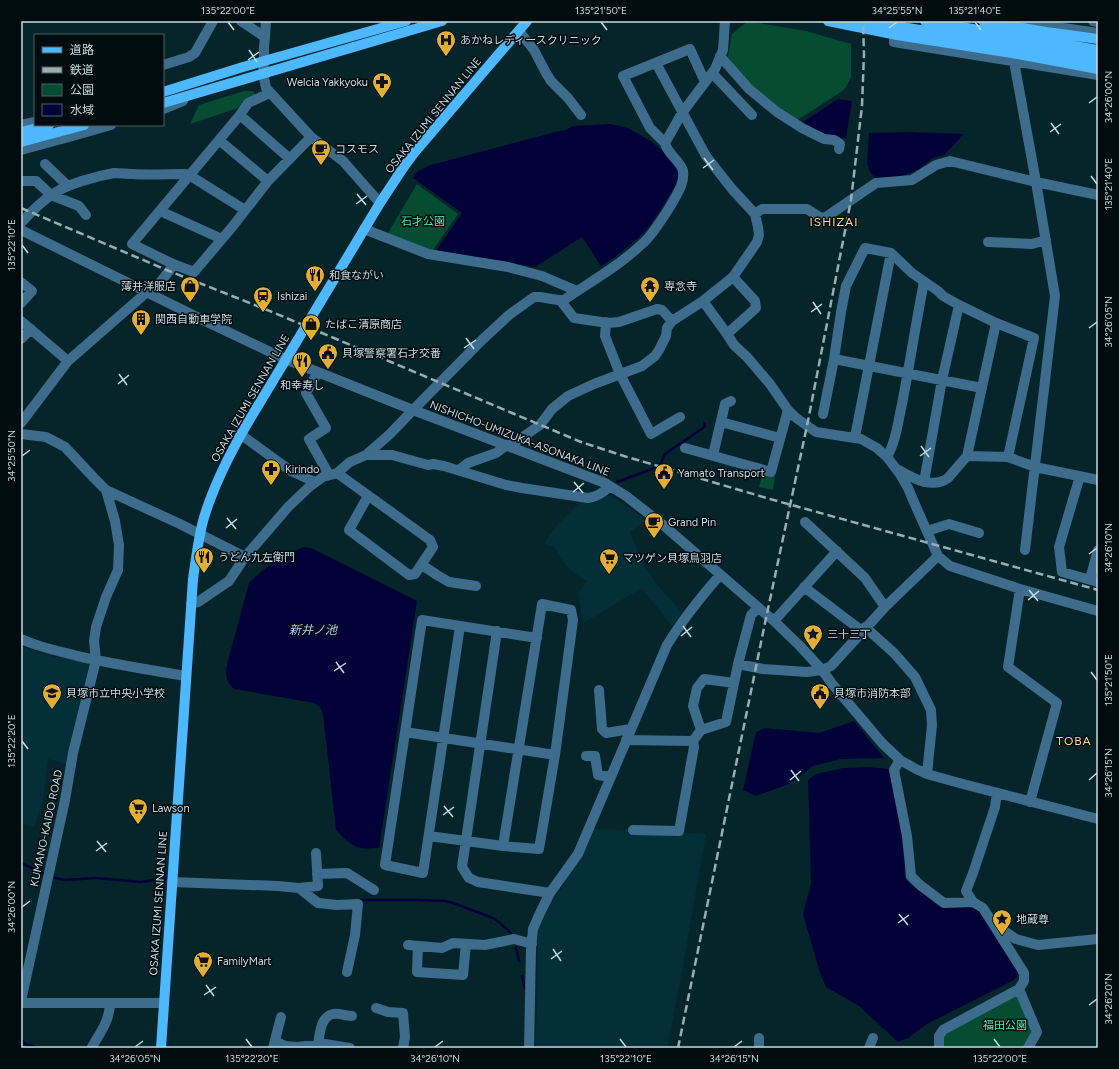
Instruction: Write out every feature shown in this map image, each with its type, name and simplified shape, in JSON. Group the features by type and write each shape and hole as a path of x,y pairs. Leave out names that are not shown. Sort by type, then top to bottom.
{"main road":[{"path":"165,90 406,21"},
{"path":"164,103 442,21"},
{"name":"OSAKA IZUMI SENNAN LINE","path":"160,1048 193,579 200,534 206,511 229,454 240,434 380,203 414,153 527,21"},
{"path":"828,21 897,35 1012,53 1098,69"},
{"path":"865,21 1098,59"},
{"path":"925,21 1098,50"},
{"path":"983,21 1098,39"},
{"path":"21,132 45,126"},
{"path":"21,142 81,126"}],"street":[{"path":"164,65 189,57 195,53 213,21"},
{"path":"241,21 265,37"},
{"path":"266,21 263,73 266,88 311,137 343,161 380,203"},
{"path":"665,143 682,113 715,69 723,50 725,21"},
{"path":"895,21 894,42 1098,75"},
{"path":"1007,21 1055,296 1025,550"},
{"path":"1015,21 1098,33"},
{"path":"1093,21 1098,22"},
{"path":"519,31 534,50 551,81 568,98 581,115"},
{"path":"191,604 198,602 229,581 245,557 289,506 309,487 323,477 333,474 350,462 366,455 390,434 483,339 509,315 534,297 564,300 623,260 643,244 665,215 679,192 683,178 683,168 666,148 665,143 650,128 623,76 690,49 705,82"},
{"path":"720,56 749,89 777,112 813,134 824,139 834,140 840,144 839,149"},
{"path":"459,470 468,464 496,453 540,425 552,409 568,396 594,384 642,366 655,356 666,336 667,328 672,321 703,301 732,277 757,242 759,235 755,214 710,162 656,63"},
{"path":"712,73 752,115"},
{"path":"164,109 232,82"},
{"path":"270,93 248,103 240,115 132,244 173,264 194,272 268,181 311,137"},
{"path":"240,115 290,159"},
{"path":"21,125 34,122"},
{"path":"21,150 108,126"},
{"path":"219,140 268,181"},
{"path":"755,214 762,209 807,209 821,218 826,217 876,183 912,180 936,165 950,161 1036,182 1098,195"},
{"path":"45,164 68,186"},
{"path":"21,223 51,196 68,186 112,174 189,175 245,210"},
{"path":"21,181 36,181 51,196 74,208 79,206 86,215"},
{"path":"160,211 222,239"},
{"path":"364,229 428,254 515,269 542,276 577,291"},
{"name":"NISHICHO-UMIZUKA-ASONAKA LINE","path":"21,230 202,320 286,359 413,410 605,483 641,507 774,621 822,670 882,743 900,760 927,774 1098,819"},
{"path":"988,242 1032,244 1046,240"},
{"path":"823,414 846,286 865,248 885,251 891,253 912,273 938,291 942,296 996,323 1034,338 1008,457"},
{"path":"855,437 891,253"},
{"path":"21,423 68,361 149,293 169,271 173,264"},
{"path":"727,334 756,308 755,301 732,277"},
{"path":"21,282 32,291 21,303"},
{"path":"887,457 893,445 908,373 924,282"},
{"path":"560,300 574,318 619,322 657,309 662,310 672,321"},
{"path":"703,301 734,345 747,357 770,384 788,410 809,428 816,432 861,439 877,448 887,457 908,488 938,556 950,566 1020,589 1098,610"},
{"path":"924,482 942,380 959,305"},
{"path":"21,321 68,361"},
{"path":"606,322 605,336 620,374 651,434 680,417"},
{"path":"896,469 924,482 937,483 945,480 967,456 996,323"},
{"path":"21,339 31,329"},
{"path":"834,359 982,388"},
{"path":"318,372 306,393 326,428 309,439 333,474 368,496 430,540 433,547 415,574 409,575 349,530 368,496"},
{"path":"713,455 725,404 731,401"},
{"path":"685,448 771,472 788,410"},
{"path":"721,422 780,438"},
{"path":"21,434 46,437 65,447 106,490 144,506 245,557"},
{"path":"240,434 291,471 315,482"},
{"path":"366,455 392,455 428,465 434,464 459,470 506,485 588,498 596,497 610,486"},
{"path":"967,456 1008,457 1035,466 1098,480"},
{"path":"1080,476 1059,547 1062,572 1094,581 1098,550"},
{"name":"KUMANO-KAIDO ROAD","path":"21,1002 65,800 73,753 96,660 94,640 96,627 106,597 118,570 119,545 115,521 106,490"},
{"path":"805,522 865,578 885,607"},
{"path":"927,532 949,524 968,526 979,533"},
{"path":"774,621 836,551"},
{"path":"738,664 763,669 807,672 822,670 831,666 863,629 938,556"},
{"path":"422,565 449,582 476,586"},
{"path":"529,1048 530,977 533,929 550,893 578,854 666,645 695,603 720,574"},
{"path":"804,587 894,653 915,677 931,710 932,725 927,774"},
{"path":"1020,589 1008,666 1057,703 1030,802"},
{"path":"429,836 503,846 539,849 555,755 573,620 571,610 542,604 503,846"},
{"path":"632,830 679,831 694,746 693,741 701,730 726,722 738,664 751,615 758,608"},
{"path":"460,626 423,873 385,865 422,620 537,638"},
{"path":"497,631 462,867 469,878 478,882 550,893"},
{"path":"21,639 55,651 186,676"},
{"path":"701,730 693,706 697,688 704,679 734,683"},
{"path":"599,690 602,729 606,733 631,729"},
{"path":"405,732 519,748 555,755"},
{"path":"626,740 693,741"},
{"path":"586,756 595,756 598,775 611,777"},
{"path":"900,760 894,770 907,836 911,876 920,885 944,903 974,902"},
{"path":"997,793 995,807 966,891 974,902 983,908 1004,931 1016,939 1038,945 1098,939"},
{"path":"172,882 298,888 318,886 316,853"},
{"path":"317,874 347,873 374,890"},
{"path":"298,888 318,903 337,905 358,904 355,935 347,972"},
{"path":"939,1048 939,1036 943,1030 1019,989 1024,981 1024,973 983,908"},
{"path":"466,944 463,975 417,972 413,945 442,948 453,944 466,944 485,945 514,939 532,944"},
{"path":"1019,989 1037,1032 1028,1048"},
{"path":"21,1002 164,1003"},
{"path":"93,1048 92,1047 107,1021 110,1003"},
{"path":"376,1008 388,1012 403,1013 405,1037 402,1048"},
{"path":"318,1044 321,1025 328,1016 334,1014 352,1016"},
{"path":"281,1017 274,1045 297,1047 325,1044 350,1048"},
{"path":"869,1048 873,1038"}],"shaded area":[{"path":"609,495 646,520 630,532 643,564 656,583 682,613 672,626 642,588 583,623 578,592 587,581 570,570 554,547 544,543 559,523 580,502 594,503"},
{"name":"貝塚市立中央小学校","path":"21,646 50,656 88,662 94,667 71,765 48,759 43,800 34,827 21,824"},
{"path":"593,829 706,834 667,1048 535,1048 538,983 538,929 551,904 581,859"}],"green space":[{"path":"748,21 806,31 851,44 851,78 844,90 796,121 752,86 728,57 732,34"},
{"path":"244,91 253,91 255,95 245,99 238,108 190,124 199,105"},
{"name":"石才公園","path":"417,184 458,214 431,253 388,233"},
{"path":"763,473 775,476 773,490 759,487"},
{"name":"福田公園","path":"1018,994 1031,1023 1032,1036 1023,1048 941,1048 944,1035"}],"water":[{"path":"838,99 852,101 846,138 826,136 800,124"},
{"path":"609,124 627,128 651,141 673,162 677,170 678,177 676,185 658,215 640,236 621,253 601,266 582,237 535,267 439,252 437,249 462,213 413,178 418,171 431,165 566,130 573,126"},
{"path":"910,132 964,134 944,155 933,158 919,169 900,177 876,179 870,172 867,163 869,133"},
{"name":"新井ノ池","path":"303,547 311,548 417,601 379,848 356,847 336,830 323,714 320,707 314,703 234,689 228,682 226,668 249,583 281,558"},
{"path":"854,721 884,758 841,759 813,766 789,784 756,796 743,790 756,732 765,728 819,733"},
{"path":"868,767 888,769 894,783 905,857 905,878 909,883 925,895 974,907 982,913 1019,972 1014,980 927,1024 908,1038 898,1042 859,1006 826,987 820,973 803,914 811,884 808,780 816,774 843,768"}],"waterway":[{"path":"617,482 652,469 661,463 665,454 703,428 705,426 704,423"},
{"path":"21,863 45,874"},
{"path":"51,877 65,880 96,878 141,882 166,878"},
{"path":"358,900 445,901 493,918 511,933"},
{"path":"516,947 519,961"},
{"path":"522,976 525,989"},
{"path":"21,1040 27,1045 37,1048"}],"railway":[{"path":"678,1048 808,421 851,200 862,106 864,54 863,21"},
{"path":"21,208 581,442 770,499 1098,590"}],"place":[{"name":"あかねレディースクリニック","path":"446,57"},
{"name":"Welcia Yakkyoku","path":"382,99"},
{"name":"コスモス","path":"321,166"},
{"name":"和食ながい","path":"315,292"},
{"name":"薄井洋服店","path":"190,303"},
{"name":"専念寺","path":"650,303"},
{"name":"Ishizai","path":"263,313"},
{"name":"関西自動車学院","path":"141,336"},
{"name":"たばこ清原商店","path":"311,341"},
{"name":"貝塚警察署石才交番","path":"328,370"},
{"name":"和幸寿し","path":"302,378"},
{"name":"Kirindo","path":"271,486"},
{"name":"Yamato Transport","path":"664,490"},
{"name":"Grand Pin","path":"654,539"},
{"name":"うどん九左衛門","path":"204,574"},
{"name":"マツゲン貝塚鳥羽店","path":"609,575"},
{"name":"三十三丁","path":"813,651"},
{"name":"貝塚市立中央小学校","path":"52,710"},
{"name":"貝塚市消防本部","path":"820,710"},
{"name":"Lawson","path":"138,825"},
{"name":"地蔵尊","path":"1002,936"},
{"name":"FamilyMart","path":"203,978"}],"district":[{"name":"ISHIZAI","path":"834,222"},
{"name":"TOBA","path":"1074,741"}]}
